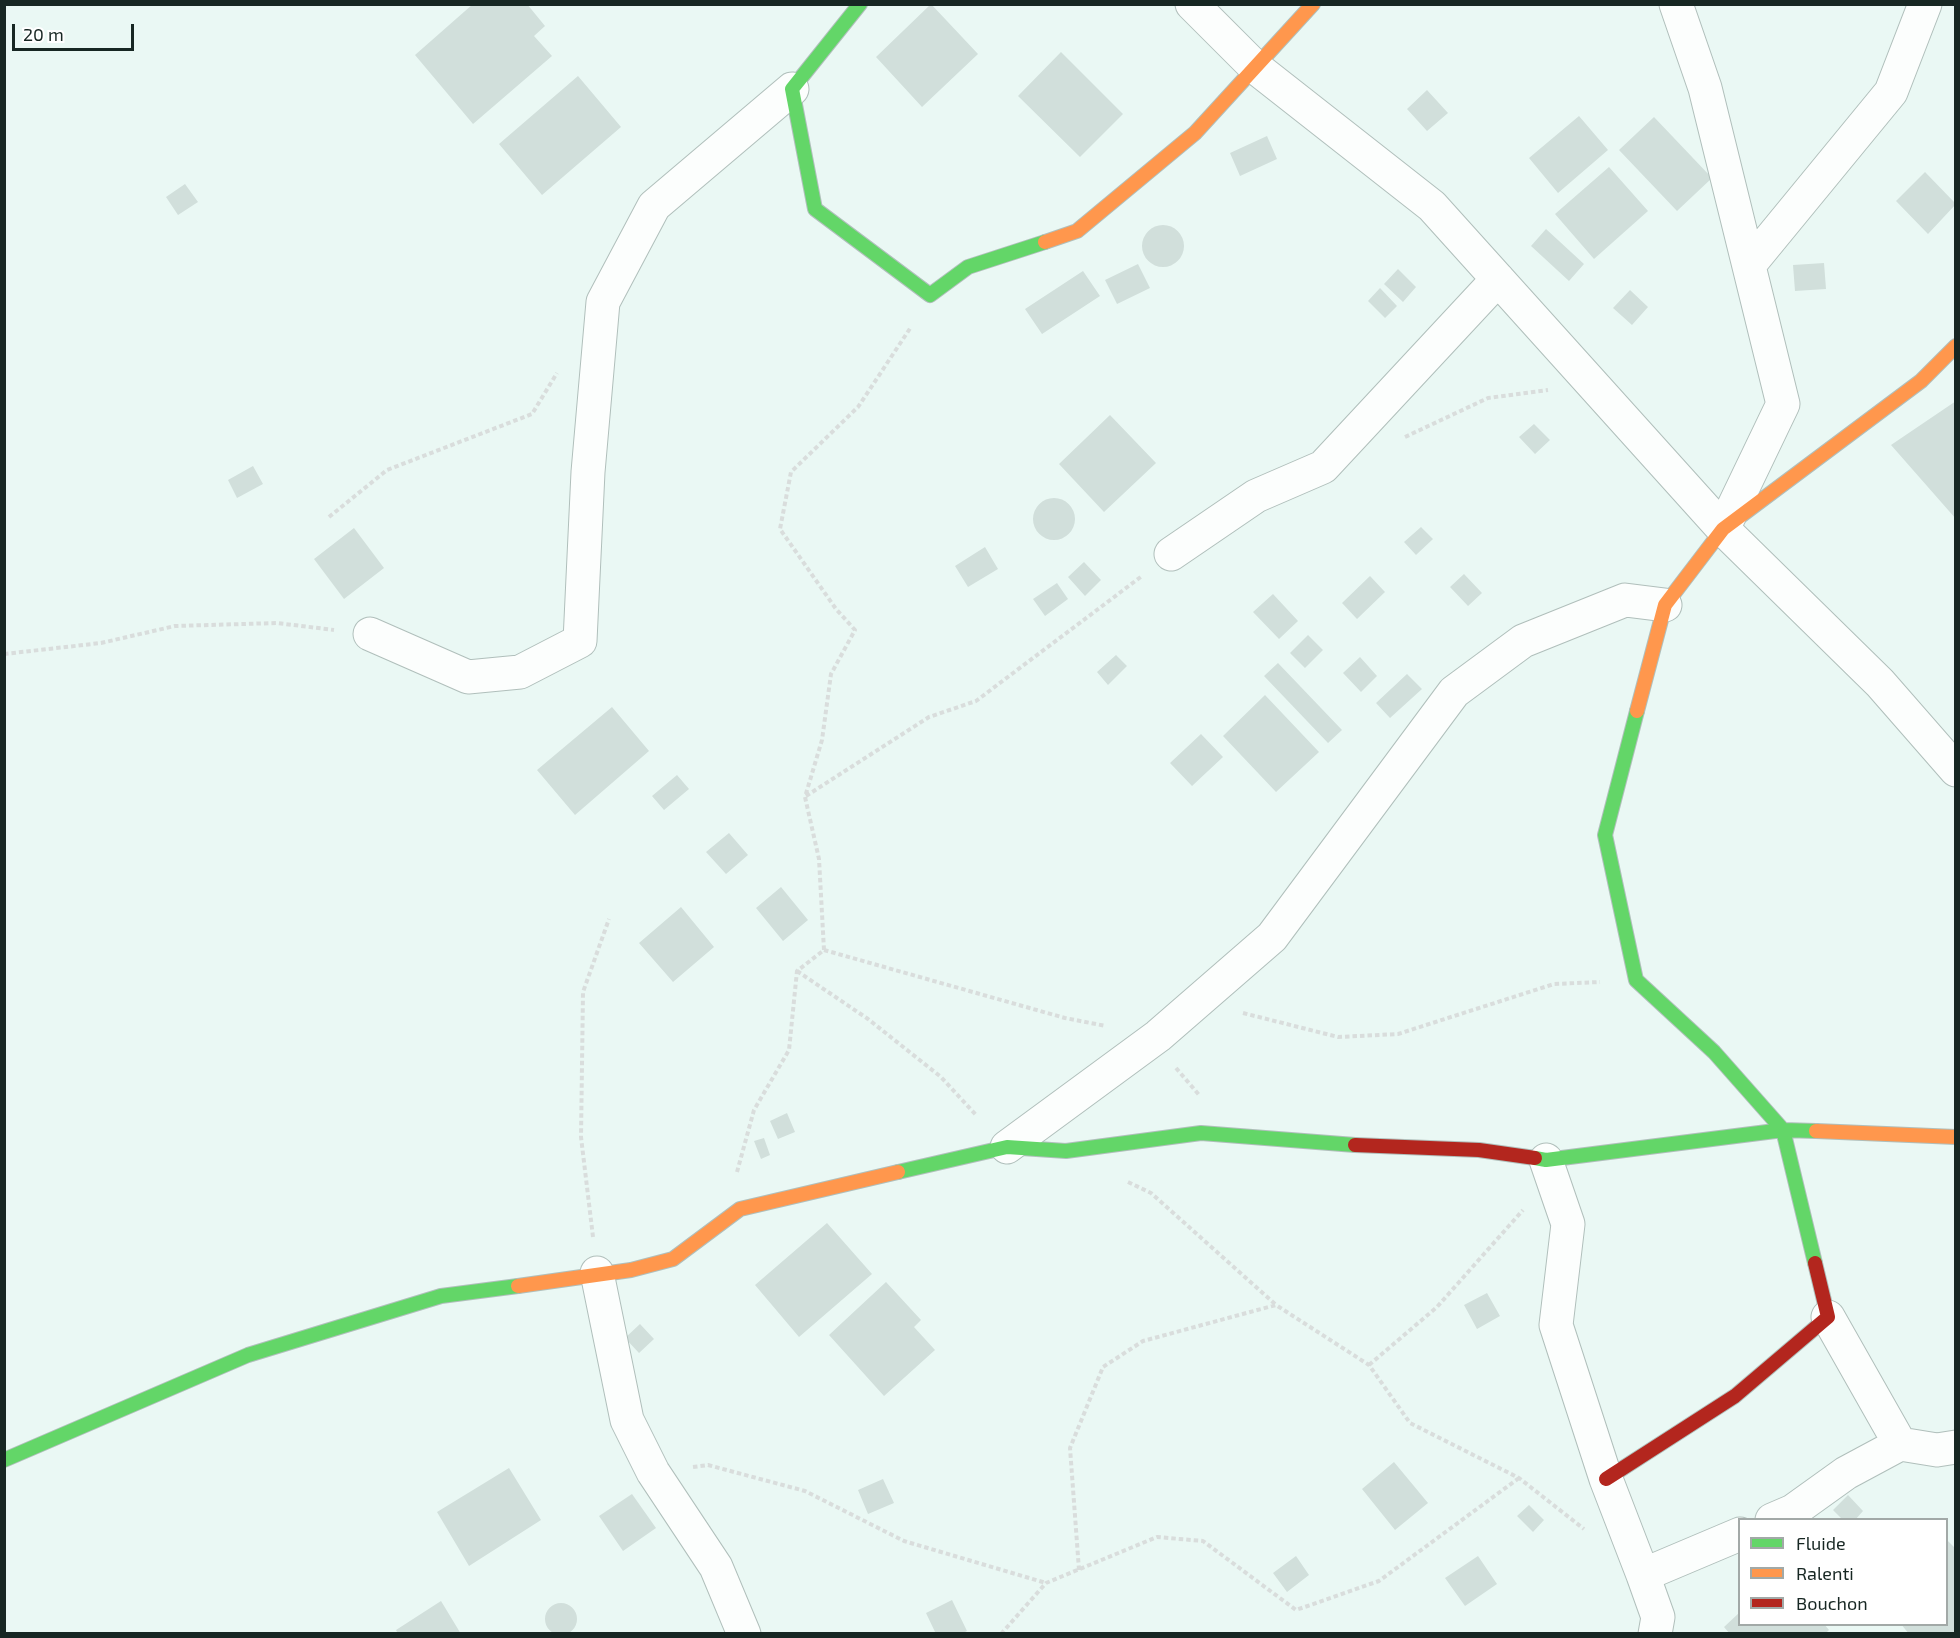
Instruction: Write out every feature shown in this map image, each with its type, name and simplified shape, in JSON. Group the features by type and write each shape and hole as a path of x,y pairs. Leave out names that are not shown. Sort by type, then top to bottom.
{"street":[{"path":"370,634 468,677 520,672 580,641 588,472 603,302 654,206 792,89 860,4"},
{"path":"1192,4 1255,67 1432,206 1724,529 1880,683 1956,770"},
{"path":"792,89 815,209 930,295 968,267 1077,231 1195,133 1313,4"},
{"path":"1676,4 1705,88 1783,404 1724,529 1665,605 1605,835 1636,980 1714,1052 1783,1130 1828,1317 1900,1444"},
{"path":"1749,265 1891,92 1925,4"},
{"path":"1171,554 1256,496 1323,467 1498,279"},
{"path":"1724,529 1921,381 1956,346"},
{"path":"1006,1147 1158,1036 1272,937 1454,692 1523,641 1625,600 1665,605"},
{"path":"4,1460 248,1354 441,1296 631,1270 673,1259 740,1209 1006,1147 1066,1150 1201,1133 1295,1142 1479,1150 1546,1160 1783,1130 1956,1137"},
{"path":"1546,1160 1568,1224 1556,1325 1606,1479 1664,1628"},
{"path":"597,1273 627,1420 653,1472 716,1567 744,1634"},
{"path":"1606,1479 1735,1396 1828,1317"},
{"path":"1777,1518 1793,1511 1846,1473 1900,1444 1937,1450 1956,1447"},
{"path":"1643,1575 1738,1535"}],"path":[{"path":"740,1209 737,1172 754,1110 789,1050 797,971 824,950 819,859 805,797 822,740 831,674 855,630 836,609 780,529 790,472 858,407 894,356 930,295"},
{"path":"329,517 387,471 532,414 560,370"},
{"path":"1400,439 1488,398 1592,383"},
{"path":"805,797 929,717 976,701 1171,554"},
{"path":"4,654 101,643 175,626 277,622 370,634"},
{"path":"597,1273 581,1137 583,992 609,919"},
{"path":"797,971 868,1019 941,1077 1006,1147"},
{"path":"1158,1036 1171,1063 1236,1136"},
{"path":"1369,1365 1437,1307 1522,1212 1546,1160"},
{"path":"1123,1180 1151,1193 1276,1305 1369,1365 1410,1423 1519,1478 1590,1533"},
{"path":"1079,1570 1070,1448 1103,1367 1143,1341 1276,1305"},
{"path":"653,1472 708,1464 804,1491 904,1541 1046,1583"},
{"path":"1001,1634 1046,1583 1157,1537 1203,1541 1296,1610 1379,1581 1519,1478"}],"building":[{"path":"473,4 527,4 545,26 534,36 552,56 473,124 415,55"},
{"path":"931,4 978,54 922,107 876,57"},
{"path":"1061,52 1123,114 1080,157 1018,96"},
{"path":"578,76 621,127 542,195 499,144"},
{"path":"1427,90 1448,113 1427,131 1407,109"},
{"path":"1579,116 1608,150 1558,193 1529,158"},
{"path":"1654,117 1712,178 1677,211 1619,150"},
{"path":"1267,136 1277,159 1240,176 1230,153"},
{"path":"1609,167 1648,211 1594,259 1555,214"},
{"path":"1925,172 1956,204 1928,234 1896,201"},
{"path":"185,184 198,202 178,215 166,197"},
{"path":"1163,225 1171,226 1178,231 1183,238 1183,254 1178,261 1171,266 1163,267 1155,266 1148,261 1143,254 1142,246 1143,238 1148,231 1155,226"},
{"path":"1546,229 1584,264 1569,281 1531,246"},
{"path":"1824,263 1826,289 1795,291 1793,265"},
{"path":"1138,264 1150,288 1117,304 1105,280"},
{"path":"1398,269 1416,287 1403,302 1384,284"},
{"path":"1083,271 1100,296 1042,334 1025,309"},
{"path":"1380,288 1397,306 1385,318 1368,301"},
{"path":"1630,290 1648,307 1632,325 1613,308"},
{"path":"1956,401 1956,519 1891,445"},
{"path":"1110,415 1156,463 1104,512 1059,464"},
{"path":"1534,424 1550,440 1535,454 1519,437"},
{"path":"253,466 263,484 237,498 228,480"},
{"path":"1054,498 1069,504 1075,519 1069,534 1054,540 1039,534 1033,519 1039,504"},
{"path":"1421,527 1433,539 1416,555 1404,542"},
{"path":"354,528 384,568 344,599 314,559"},
{"path":"985,547 998,569 968,587 955,566"},
{"path":"1084,562 1101,580 1085,596 1068,577"},
{"path":"1464,574 1482,593 1468,606 1450,587"},
{"path":"1370,576 1385,592 1357,619 1342,603"},
{"path":"1057,583 1068,599 1045,616 1033,599"},
{"path":"1273,594 1298,621 1279,639 1253,612"},
{"path":"1308,635 1323,650 1305,668 1290,653"},
{"path":"1116,655 1127,666 1108,685 1097,672"},
{"path":"1360,657 1377,676 1361,692 1343,673"},
{"path":"1278,663 1342,730 1328,743 1264,676"},
{"path":"1407,674 1422,689 1390,718 1376,703"},
{"path":"1265,695 1319,752 1276,792 1223,736"},
{"path":"612,707 649,751 575,815 537,770"},
{"path":"1201,734 1223,757 1192,786 1170,763"},
{"path":"677,775 689,789 664,810 652,796"},
{"path":"729,833 748,855 726,874 706,852"},
{"path":"781,887 808,920 783,941 756,908"},
{"path":"681,907 714,947 673,982 639,943"},
{"path":"787,1113 795,1132 778,1139 770,1121"},
{"path":"764,1138 770,1155 761,1159 754,1141"},
{"path":"827,1223 872,1274 799,1337 755,1285"},
{"path":"886,1282 921,1320 914,1327 935,1350 884,1396 829,1335"},
{"path":"1487,1293 1500,1316 1477,1329 1464,1305"},
{"path":"640,1324 654,1339 639,1353 625,1338"},
{"path":"1394,1462 1428,1503 1395,1530 1362,1489"},
{"path":"509,1468 541,1520 469,1566 437,1512"},
{"path":"883,1479 894,1503 868,1514 858,1490"},
{"path":"632,1494 656,1528 623,1551 599,1516"},
{"path":"1848,1495 1863,1511 1857,1518 1841,1518 1833,1510"},
{"path":"1529,1505 1544,1520 1533,1532 1517,1516"},
{"path":"1948,1541 1956,1549 1956,1634 1909,1634 1903,1626 1948,1626"},
{"path":"1296,1556 1309,1575 1287,1592 1273,1573"},
{"path":"1478,1556 1497,1584 1465,1606 1445,1578"},
{"path":"952,1600 967,1631 961,1634 936,1634 926,1613"},
{"path":"441,1601 461,1634 398,1634 396,1630"},
{"path":"561,1603 572,1608 577,1619 572,1630 561,1635 550,1630 545,1619 550,1608"},
{"path":"1738,1614 1738,1626 1826,1626 1829,1630 1825,1634 1730,1634 1724,1627"}],"traffic: fast":[{"path":"860,4 792,89 815,209 930,295 968,267 1045,242"},
{"path":"1637,711 1605,835 1636,980 1714,1052 1783,1130 1815,1263"},
{"path":"1535,1158 1546,1160 1783,1130 1816,1131"},
{"path":"898,1172 1007,1147 1066,1151 1201,1133 1355,1145"},
{"path":"4,1460 248,1355 441,1296 518,1286"}],"traffic: slow":[{"path":"1045,242 1077,231 1195,133 1313,4"},
{"path":"1637,711 1665,605 1723,529 1921,381 1956,346"},
{"path":"1816,1131 1956,1137"},
{"path":"518,1286 631,1270 673,1259 740,1209 898,1172"}],"traffic: jam":[{"path":"1355,1145 1479,1150 1535,1158"},
{"path":"1606,1479 1735,1396 1828,1317 1815,1263"}]}
